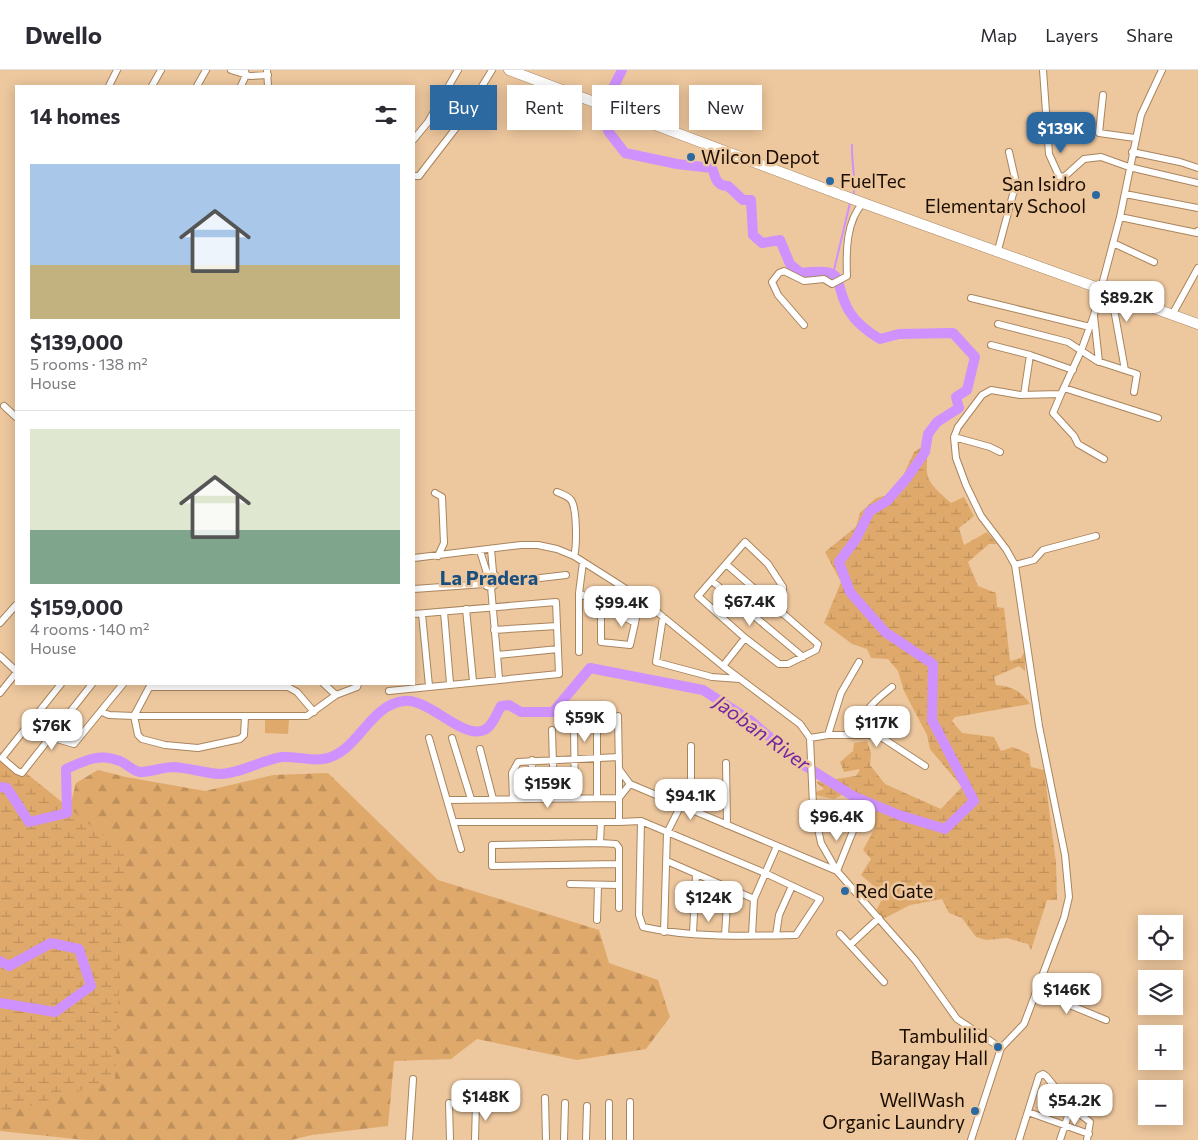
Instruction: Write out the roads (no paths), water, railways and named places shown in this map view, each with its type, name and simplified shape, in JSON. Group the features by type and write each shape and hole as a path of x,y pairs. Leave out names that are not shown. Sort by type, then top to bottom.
{"highway":[{"path":"509,70 861,202 998,250 1198,324"}],"street":[{"path":"109,85 116,70"},
{"path":"153,85 161,70"},
{"path":"198,85 206,70"},
{"path":"231,70 268,73"},
{"path":"415,138 431,116 458,70"},
{"path":"415,176 419,176 459,124 492,70"},
{"path":"1043,70 1049,154 1059,176 1064,178 1084,159 1094,158 1112,160 1129,167 1198,183"},
{"path":"1104,458 1078,444 1074,436 1053,413 1090,328 1102,290 1120,217 1141,115 1162,70"},
{"path":"241,85 245,72"},
{"path":"1103,95 1099,133 1135,138"},
{"path":"998,250 1013,194 1017,187 1009,152"},
{"path":"1132,152 1180,162 1198,168"},
{"path":"1125,194 1198,208"},
{"path":"804,325 778,295 772,282 779,273 786,271 804,281 824,279 832,284 845,278 847,276 846,256 850,231 856,210 861,202"},
{"path":"1120,217 1198,232"},
{"path":"1113,243 1154,262"},
{"path":"1172,315 1198,268"},
{"path":"971,298 1090,328"},
{"path":"1096,307 1114,309 1125,370"},
{"path":"1094,315 1099,362"},
{"path":"998,324 1068,342 1099,362 1138,375 1134,392"},
{"path":"991,345 1030,355 1072,370"},
{"path":"1024,395 1030,355"},
{"path":"970,1140 1001,1048 1024,1024 1064,918 1069,897 1065,855 1039,726 1015,565 1006,549 981,516 970,493 956,458 954,437 958,427 982,395 991,390 1024,395 1063,391 1158,418"},
{"path":"4,406 15,417"},
{"path":"954,437 990,447 1000,452"},
{"path":"557,492 570,499 574,506 576,542 574,556"},
{"path":"435,493 442,497 444,543 438,556"},
{"path":"1015,565 1034,560 1043,550 1096,536"},
{"path":"726,564 783,614 818,644 816,650 788,664 779,664 745,638 698,596 712,581 726,564 746,542 768,564 783,587 783,614"},
{"path":"415,558 538,545 574,556 640,598 740,680 800,724 810,738 814,815 821,842 837,872 915,960 957,1019 1001,1048"},
{"path":"490,573 491,549"},
{"path":"480,551 490,573 497,576 491,585"},
{"path":"579,652 579,593 583,562"},
{"path":"490,573 484,576 491,585 499,678"},
{"path":"415,589 491,585 566,575"},
{"path":"712,581 803,657"},
{"path":"579,593 635,623"},
{"path":"601,605 601,642 630,645 640,598"},
{"path":"389,691 406,686 429,686 499,678 559,674 556,602 415,614"},
{"path":"0,623 15,606"},
{"path":"466,609 473,681"},
{"path":"444,612 450,683"},
{"path":"422,614 429,686"},
{"path":"663,617 656,662 712,677 740,680"},
{"path":"494,630 557,626"},
{"path":"723,666 745,638"},
{"path":"497,655 558,650"},
{"path":"0,656 15,671"},
{"path":"828,735 842,693 859,662"},
{"path":"0,693 15,673"},
{"path":"0,678 7,684"},
{"path":"60,685 2,758 17,771 22,772 91,685"},
{"path":"50,737 74,744 122,685"},
{"path":"325,685 336,695"},
{"path":"102,712 109,715 134,716 307,716 336,695 357,685"},
{"path":"245,717 244,735 240,739 198,748 165,746 142,739 138,735 134,716 150,686 288,687 297,692 314,712"},
{"path":"861,735 866,710 872,702 892,688"},
{"path":"597,710 597,798"},
{"path":"618,716 619,822"},
{"path":"574,728 575,798"},
{"path":"552,730 554,798"},
{"path":"810,738 828,735 878,735 925,766"},
{"path":"429,738 461,849"},
{"path":"452,738 471,799"},
{"path":"691,746 691,810"},
{"path":"480,749 493,799"},
{"path":"513,799 512,773 518,762 619,758"},
{"path":"531,798 532,760"},
{"path":"726,763 727,825"},
{"path":"619,769 630,784 837,872"},
{"path":"619,798 630,784"},
{"path":"448,800 619,798"},
{"path":"664,932 667,833 681,806"},
{"path":"454,822 641,821 765,873 820,900 796,935 725,935 664,932 643,928 639,915 641,821"},
{"path":"837,872 857,821"},
{"path":"600,843 601,822"},
{"path":"619,864 492,866 492,845 600,843 618,846 619,864 619,908"},
{"path":"752,934 754,899 777,846"},
{"path":"667,861 754,899"},
{"path":"693,932 696,874"},
{"path":"570,884 619,885"},
{"path":"597,920 598,885"},
{"path":"776,935 779,915 792,886"},
{"path":"725,935 728,888"},
{"path":"851,944 879,918"},
{"path":"840,934 884,982"},
{"path":"1036,991 1106,1020"},
{"path":"1020,1140 1028,1112 1041,1074 1046,1076 1071,1107 1090,1122 1088,1137 1065,1125 1028,1112"},
{"path":"410,1140 413,1079"},
{"path":"546,1098 546,1140"},
{"path":"630,1102 630,1140"},
{"path":"449,1103 450,1140"},
{"path":"475,1140 476,1103"},
{"path":"564,1103 564,1140"},
{"path":"609,1103 609,1140"},
{"path":"586,1140 587,1106"},
{"path":"1060,1140 1071,1107"}],"waterway":[{"name":"Jaoban River","path":"0,787 7,788 29,822 67,813 66,769 80,763 106,758 120,761 140,772 174,767 219,774 235,772 282,757 323,759 335,755 355,740 381,711 392,704 404,701 424,706 456,724 476,732 484,730 492,723 501,706 509,705 521,712 553,712 590,668 703,690 751,721 796,760 853,796 899,815 945,829 974,801 932,720 933,664 885,632 850,592 839,562 856,539 870,511 887,501 907,478 925,452 928,434 937,422 959,408 956,397 967,390 975,357 953,333 899,334 880,339 863,327 852,316 844,300 837,278 833,274 827,272 801,273 790,264 780,240 762,243 753,235 751,200 743,200 728,186 721,185 712,168 677,164 625,153 608,131 613,88 622,70"},
{"path":"852,145 853,197"},
{"path":"833,274 850,203"},
{"name":"Jaoban River","path":"0,961 9,966 51,943 79,949 91,986 55,1012 0,1003"}],"place":[{"name":"Wilcon Depot","path":"691,157"},
{"name":"FuelTec","path":"830,181"},
{"name":"San Isidro Elementary School","path":"1096,195"},
{"name":"Red Gate","path":"845,891"},
{"name":"Tambulilid Barangay Hall","path":"998,1047"},
{"name":"WellWash Organic Laundry","path":"975,1111"}],"district":[{"name":"La Pradera","path":"489,578"}]}
